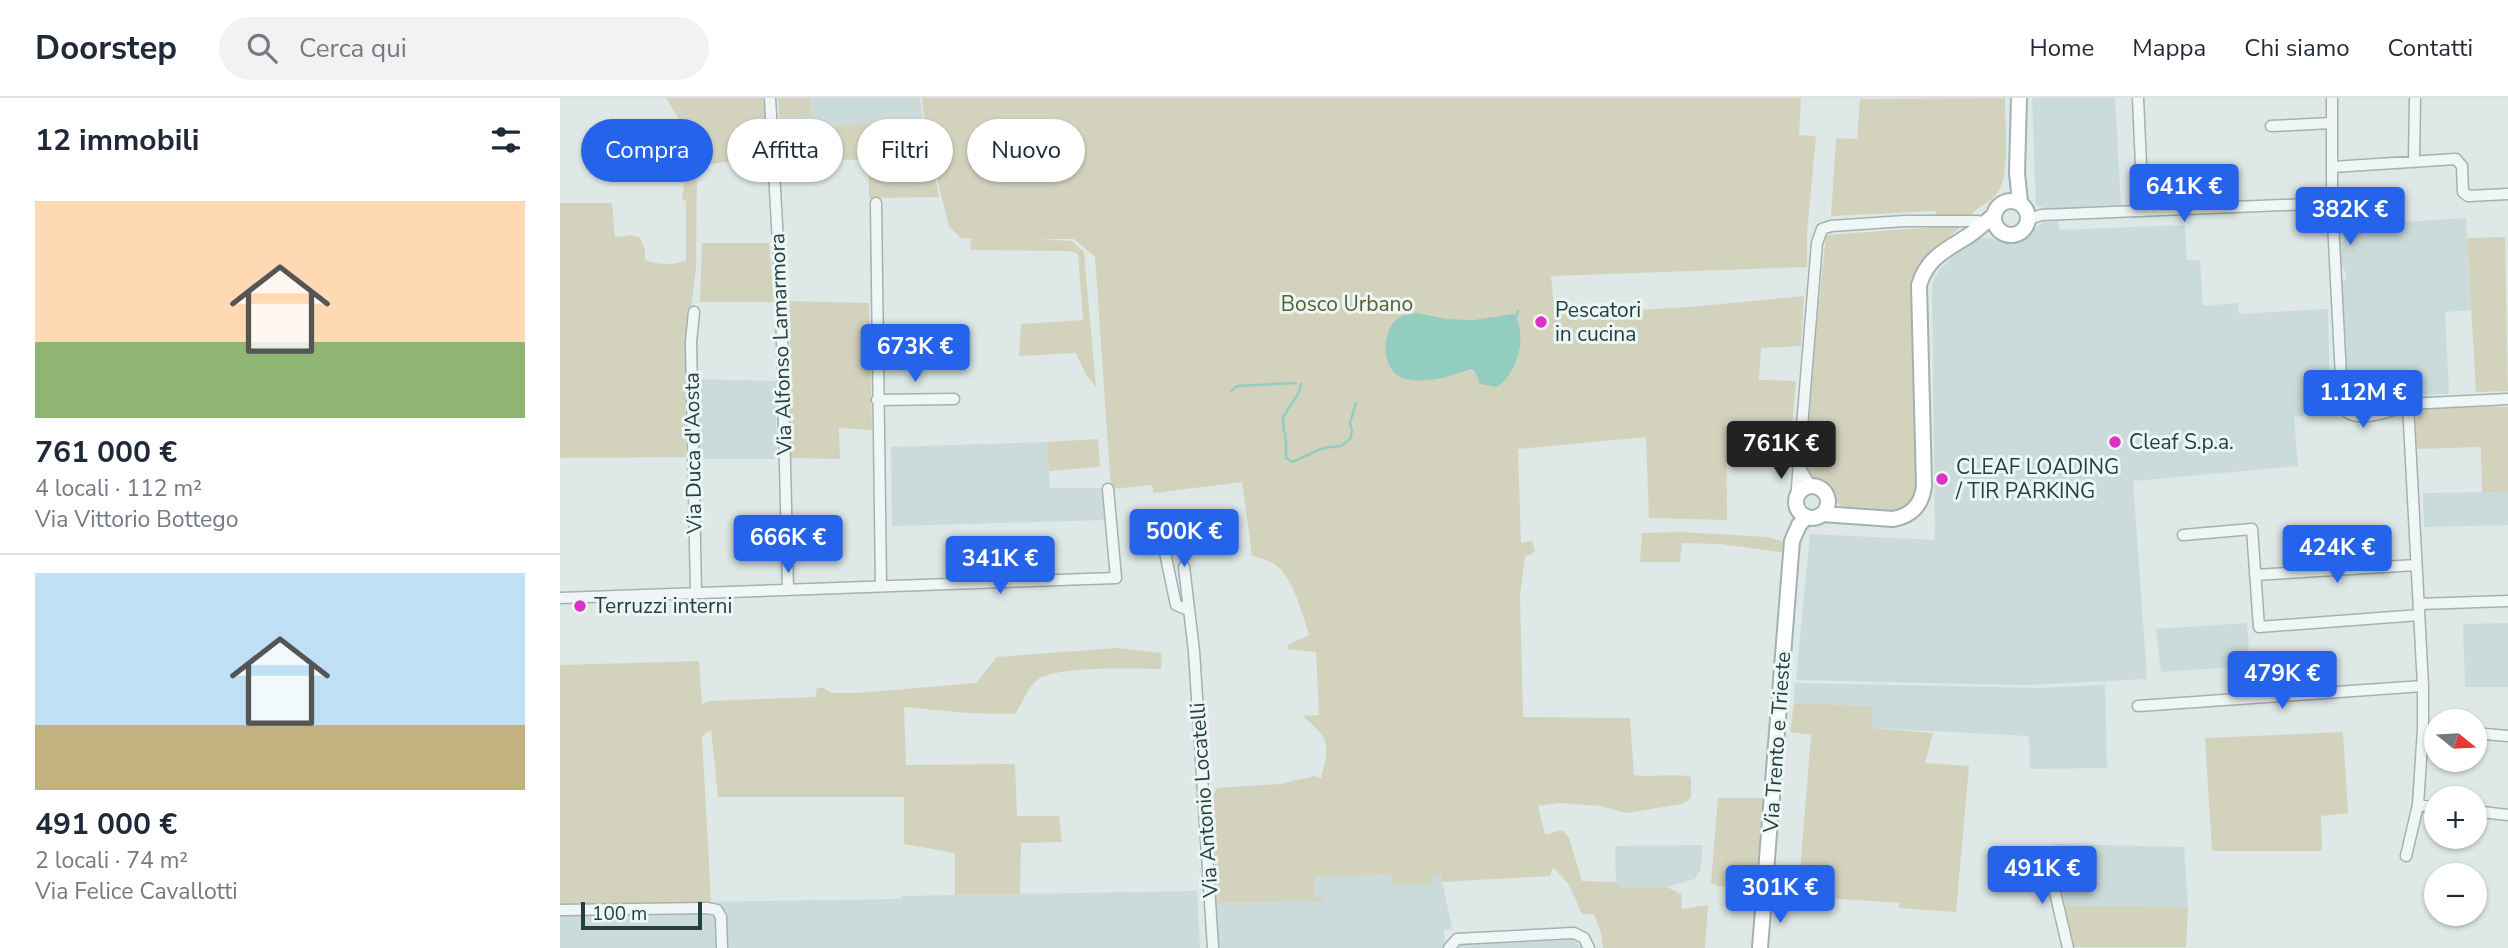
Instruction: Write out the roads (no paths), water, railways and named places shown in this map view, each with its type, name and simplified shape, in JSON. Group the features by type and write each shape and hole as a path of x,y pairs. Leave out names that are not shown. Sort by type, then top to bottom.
{"street":[{"name":"Via Alfonso Lamarmora","path":"770,98 781,299 788,590"},
{"path":"2017,173 1998,216 2006,234 2016,233 2024,227 2027,220 2026,209 2020,202 2017,173 2019,98"},
{"path":"2138,98 2143,211"},
{"path":"2332,98 2332,202 2342,396 2347,402 2354,403 2408,404 2508,399"},
{"path":"2414,162 2415,98"},
{"path":"2271,126 2332,123"},
{"path":"2332,167 2456,159 2462,166 2463,192 2468,196 2508,194"},
{"path":"1825,508 1874,520 1898,519 1910,513 1921,500 1924,480 1919,285 1923,273 1936,256 1998,216 2009,201 2020,202"},
{"path":"2027,220 2041,215 2332,202"},
{"path":"876,203 881,586"},
{"path":"1799,508 1798,464 1817,243 1822,229 1831,226 1905,221 1978,221"},
{"name":"Via Duca d'Aosta","path":"694,312 691,342 696,593"},
{"path":"877,400 954,399"},
{"path":"2406,856 2418,805 2423,729 2408,404"},
{"path":"1798,464 1810,485 1822,490 1825,508"},
{"path":"1799,508 1799,492 1810,485"},
{"path":"560,598 1116,578 1108,489"},
{"path":"1799,508 1813,518 1825,508"},
{"name":"Via Trento e Trieste","path":"1760,948 1794,536 1799,508"},
{"path":"2183,535 2252,529 2259,627 2508,601"},
{"path":"1163,543 1176,605 1189,610"},
{"path":"2255,575 2416,565"},
{"name":"Via Antonio Locatelli","path":"1184,567 1194,651 1213,948"},
{"path":"2138,706 2423,686"},
{"path":"2487,734 2508,736"},
{"path":"2418,805 2424,806"},
{"path":"2487,813 2508,815"},
{"path":"2047,858 2068,948"},
{"path":"560,910 716,910 721,917 722,948"},
{"path":"1449,948 1457,939 1574,933 1584,938 1589,948"}],"waterway":[{"path":"1516,317 1518,311"},
{"path":"1231,391 1237,386 1296,383"},
{"path":"1283,417 1298,394 1301,384"},
{"path":"1323,448 1341,446 1350,439 1350,423 1356,403"},
{"path":"1283,419 1284,431"},
{"path":"1285,433 1286,444"},
{"path":"1286,445 1286,458 1292,462 1321,449"}],"place":[{"name":"Pescatori in cucina","path":"1541,322"},
{"name":"Cleaf S.p.a.","path":"2115,442"},
{"name":"CLEAF LOADING / TIR PARKING","path":"1942,479"},
{"name":"Terruzzi interni","path":"580,606"}],"park label":[{"name":"Bosco Urbano","path":"1347,304"}]}
